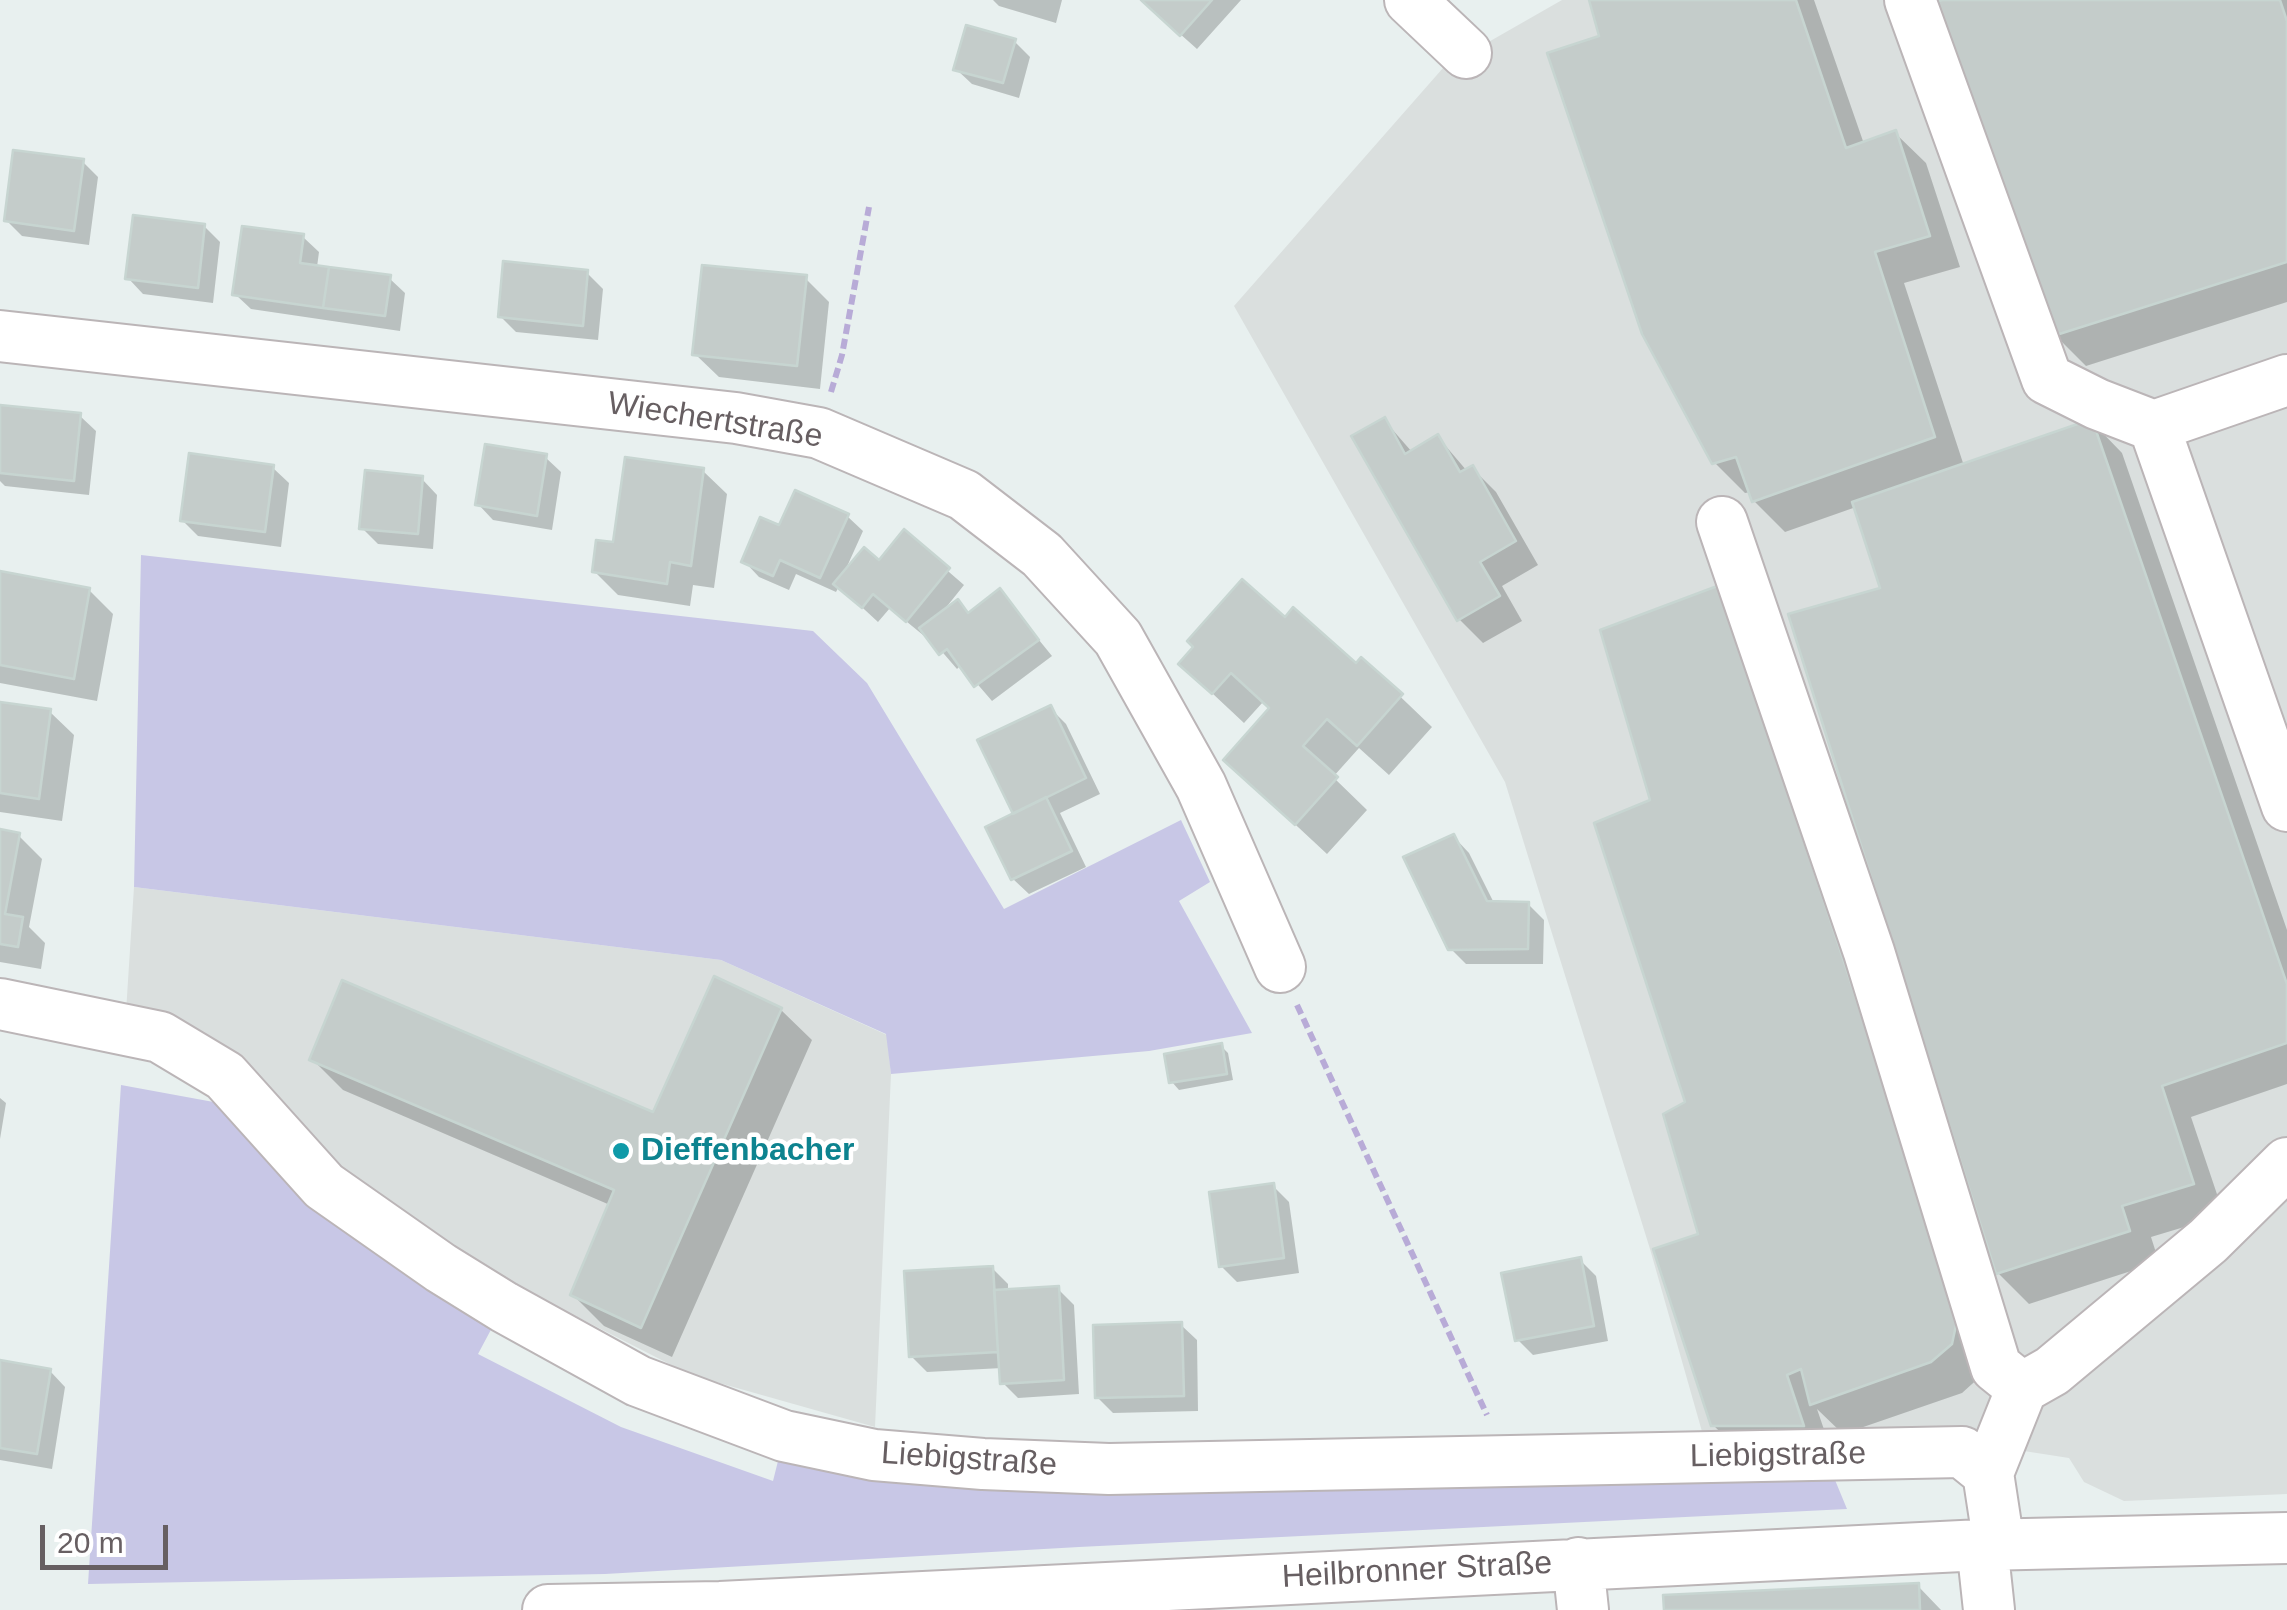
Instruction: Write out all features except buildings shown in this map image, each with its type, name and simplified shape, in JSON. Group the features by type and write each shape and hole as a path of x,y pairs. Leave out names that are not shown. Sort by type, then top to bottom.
{"street":[{"path":"1410,0 1466,53"},
{"path":"1910,0 2048,379 2154,426 2287,380"},
{"name":"Wiechertstraße","path":"0,336 736,418 819,432 964,494 1042,555 1118,638 1200,786 1280,967"},
{"path":"2154,426 2287,806"},
{"path":"1722,522 1870,952 1996,1367 2022,1388"},
{"name":"Liebigstraße","path":"0,1004 160,1037 225,1076 324,1186 441,1268 638,1381 784,1436 874,1455 1109,1469 1962,1452 1988,1473"},
{"path":"1989,1610 1988,1473 2022,1388 2052,1371 2208,1241 2287,1164"},
{"name":"Heilbronner Straße","path":"548,1610 1581,1586 1991,1545 2287,1538"}],"path":[{"path":"819,432 842,355 869,207"},
{"path":"1316,1045 1492,1426"}],"shaded area":[{"path":"1562,0 2287,0 2287,1494 2124,1501 2084,1482 2069,1458 1908,1433 1703,1435 1650,1249 1505,782 1234,306 1443,68"},
{"path":"141,555 813,631 867,683 1004,909 1181,820 1210,882 1179,901 1252,1033 1149,1051 891,1074 886,1034 721,960 134,887"},
{"path":"134,887 721,960 887,1035 891,1074 875,1427 691,1375 542,1299 340,1178 126,1012"},
{"path":"121,1085 219,1103 494,1324 478,1354 621,1427 773,1481 780,1453 1074,1486 1835,1480 1847,1509 605,1574 88,1584"}],"place":[{"name":"Dieffenbacher","path":"621,1151"}]}
